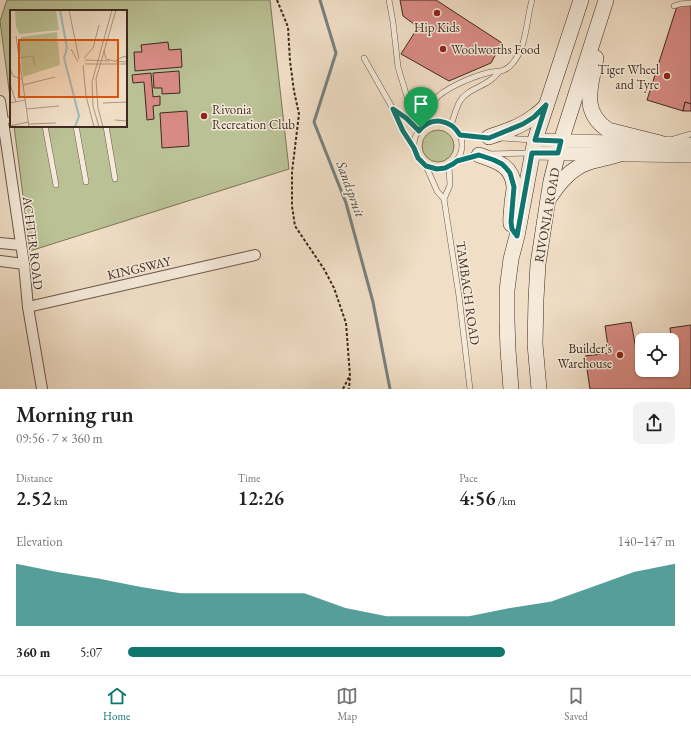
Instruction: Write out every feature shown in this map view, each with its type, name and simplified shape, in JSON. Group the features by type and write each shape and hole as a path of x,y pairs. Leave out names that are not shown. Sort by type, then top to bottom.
{"main road":[{"name":"RIVONIA ROAD","path":"511,389 508,350 507,290 511,259 517,236 534,146 581,0"},
{"name":"RIVONIA ROAD","path":"539,389 536,344 538,264 551,181 560,147 606,0"},
{"path":"606,0 590,93 590,109 602,126 608,130 660,143"},
{"path":"489,138 523,124 534,117 546,105"},
{"path":"548,199 559,184 577,168 620,154"},
{"path":"479,155 502,164 510,173 514,187 511,222 512,229 517,236"}],"street":[{"name":"ACHTER ROAD","path":"0,101 7,120 28,306 42,389"},
{"path":"560,147 660,143 691,144"},
{"path":"534,146 560,147 620,154 691,156"},
{"path":"0,243 21,244"},
{"name":"KINGSWAY","path":"28,306 255,255"},
{"path":"0,261 24,264"}],"lane":[{"path":"389,0 398,67 411,110 420,130"},
{"path":"426,125 429,110 434,101 446,90 484,74 499,72 512,64 518,56 524,38 532,0"},
{"path":"674,6 691,3"},
{"name":"TAMBACH ROAD","path":"364,58 393,109 400,127 414,148 418,158 426,166 437,191 444,199"},
{"path":"451,125 458,105 463,97 474,89 492,80 499,72"},
{"path":"393,109 420,130"},
{"path":"414,148 416,137 420,130 431,122 441,121 451,125 460,135 462,140 462,149 457,161"},
{"path":"45,127 56,185"},
{"path":"76,127 86,182"},
{"path":"106,127 115,178"},
{"path":"660,143 691,134"},
{"path":"460,135 489,138 534,146"},
{"path":"426,166 437,169 445,168 457,161 479,155 534,146"},
{"name":"TAMBACH ROAD","path":"449,167 450,185 444,199 459,296 470,389"}],"path":[{"path":"277,0 288,27 291,68 299,114 292,172 292,206 295,226 324,268 334,288 346,323 350,376 349,389"},
{"path":"343,389 350,376"}],"green space":[{"name":"Rivonia Recreation Club","path":"7,0 270,0 289,169 30,251 14,127 127,127 127,10 10,10 10,97 0,21"},
{"path":"438,130 449,135 454,146 449,157 438,162 427,157 422,146 427,135"}],"building":[{"path":"400,0 436,0 502,43 491,63 449,81 401,54 418,27 403,16"},
{"path":"691,5 691,104 685,102 683,111 647,100 677,6"},
{"path":"168,42 169,50 181,49 182,67 135,71 134,52 142,52 141,45"},
{"path":"179,71 180,93 162,94 162,88 154,88 153,73"},
{"path":"151,73 153,97 160,96 160,105 153,106 154,119 147,120 144,82 133,83 132,75"},
{"path":"685,102 691,104 691,111 683,111"},
{"path":"187,111 189,146 162,148 160,113"},
{"name":"Builder's Warehouse","path":"631,322 635,344 635,377 679,377 679,333 671,333 670,328 691,325 691,389 590,389 585,356 609,353 605,326"}],"waterway":[{"name":"Sandspruit","path":"320,0 336,53 314,122 346,203 373,302 390,389"}],"place":[{"name":"Hip Kids","path":"437,13"},
{"name":"Woolworths Food","path":"443,49"},
{"name":"Tiger Wheel and Tyre","path":"667,76"},
{"name":"Rivonia Recreation Club","path":"204,116"},
{"name":"Builder's Warehouse","path":"620,355"}],"route":[{"path":"546,105 535,140 561,141 558,153 532,153 517,236 512,229 511,222 514,187 510,173 506,168 494,160 479,155 457,161 445,168 433,169 426,166 421,162 415,153 414,148 398,123 393,109 406,118 419,131 421,128 431,122 441,121 451,125 460,135 489,138 523,124 534,117 546,105"}]}
